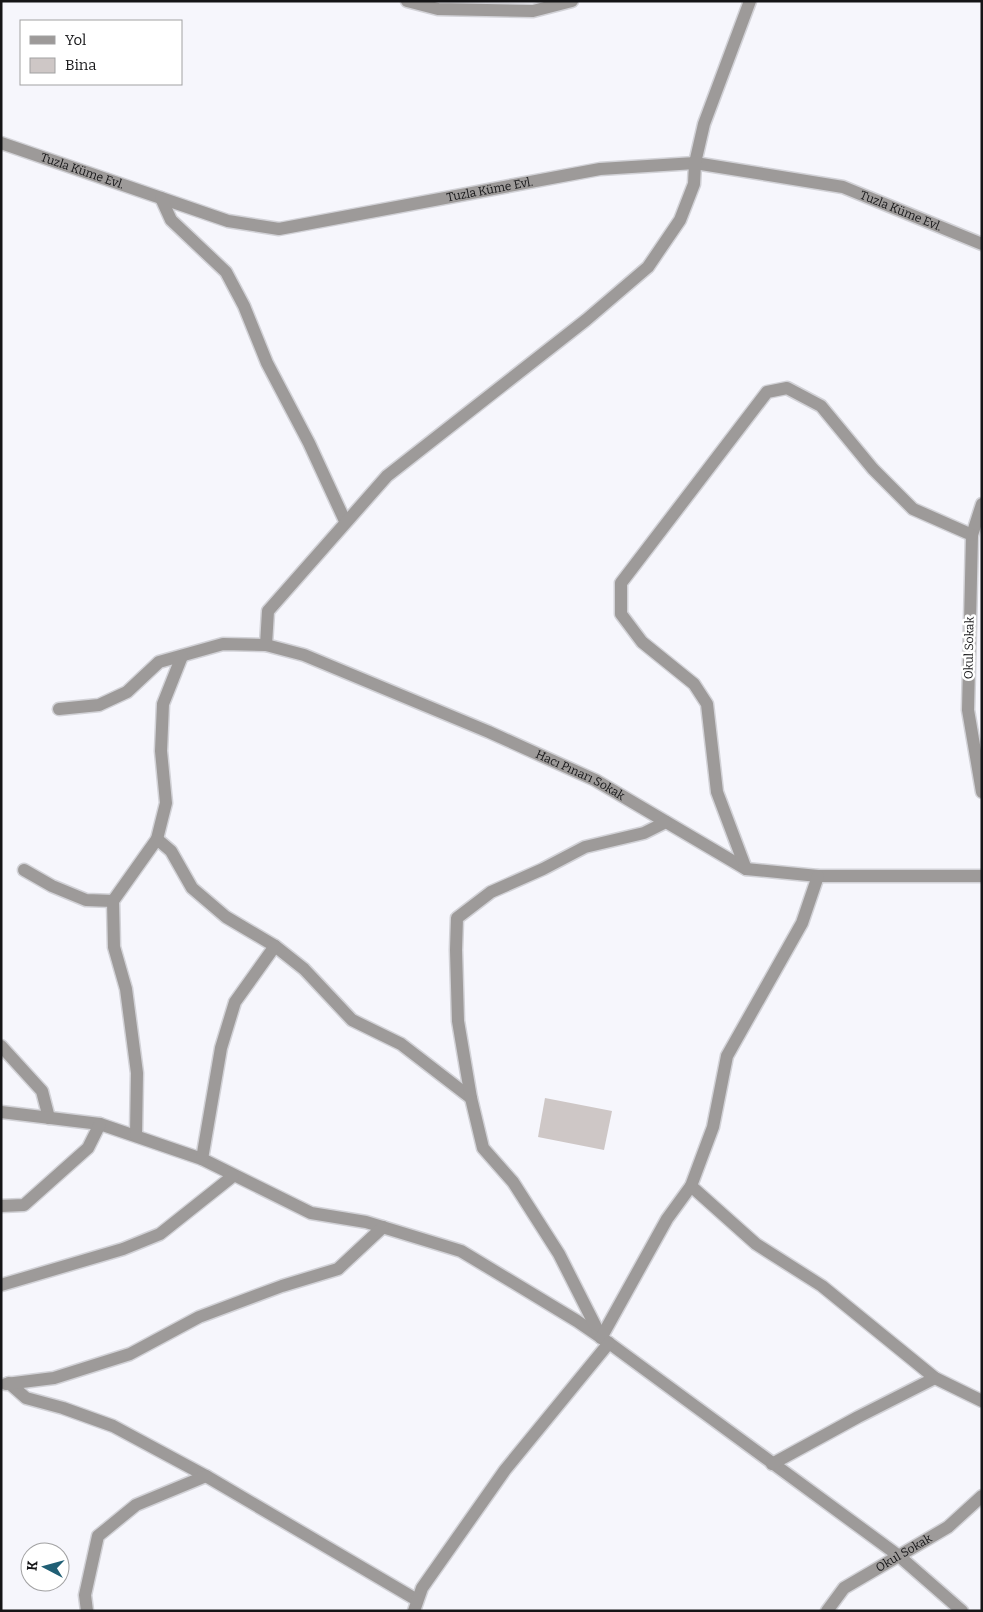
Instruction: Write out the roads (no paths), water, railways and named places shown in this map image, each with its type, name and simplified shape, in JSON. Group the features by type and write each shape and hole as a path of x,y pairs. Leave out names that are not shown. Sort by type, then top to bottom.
{"street":[{"path":"407,1 438,9 505,6 533,11 572,1"},
{"path":"266,644 268,611 387,476 586,320 648,267 680,220 694,184 695,163 704,124 750,1"},
{"name":"Tuzla Küme Evl.","path":"1,143 228,221 279,229 600,169 695,163 843,187 982,244"},
{"path":"161,198 172,220 226,272 244,306 266,363 309,443 346,521"},
{"path":"746,869 717,792 707,704 694,684 642,642 621,614 621,583 767,392 787,388 821,406 873,469 913,509 972,535"},
{"name":"Okul Sokak","path":"982,504 972,535 968,710 982,792"},
{"name":"Hacı Pınarı Sokak","path":"59,708 99,705 126,692 159,662 223,644 266,644 304,655 489,732 595,780 746,869 818,876 982,876"},
{"path":"136,1135 137,1074 126,989 114,946 113,901 157,839 166,803 161,751 163,704 182,656"},
{"path":"605,1340 559,1254 514,1182 483,1148 471,1098 458,1021 457,918 491,892 543,869 585,847 644,832 666,822"},
{"path":"157,839 171,852 192,888 226,916 274,946 304,969 352,1020 401,1044 471,1098"},
{"path":"24,870 52,886 86,900 113,901"},
{"path":"5,1384 26,1398 63,1408 113,1426 206,1476 416,1606 422,1588 505,1470 605,1340 667,1219 691,1186 713,1127 727,1056 802,923 818,876"},
{"path":"202,1160 221,1048 235,1002 274,946"},
{"path":"1,1046 42,1091 49,1118"},
{"path":"1,1112 100,1124 136,1135 202,1160 311,1213 366,1222 461,1251 605,1340 899,1556 962,1611"},
{"path":"1,1206 24,1205 88,1148 100,1124"},
{"path":"1,1285 123,1249 160,1234 233,1176"},
{"path":"691,1186 756,1244 822,1286 936,1378 982,1401"},
{"path":"5,1384 54,1378 130,1354 199,1317 282,1286 338,1270 383,1227"},
{"path":"772,1464 850,1421 936,1378"},
{"path":"87,1611 85,1595 98,1536 136,1505 206,1476"},
{"name":"Okul Sokak","path":"827,1611 844,1588 948,1527 982,1496"}]}
